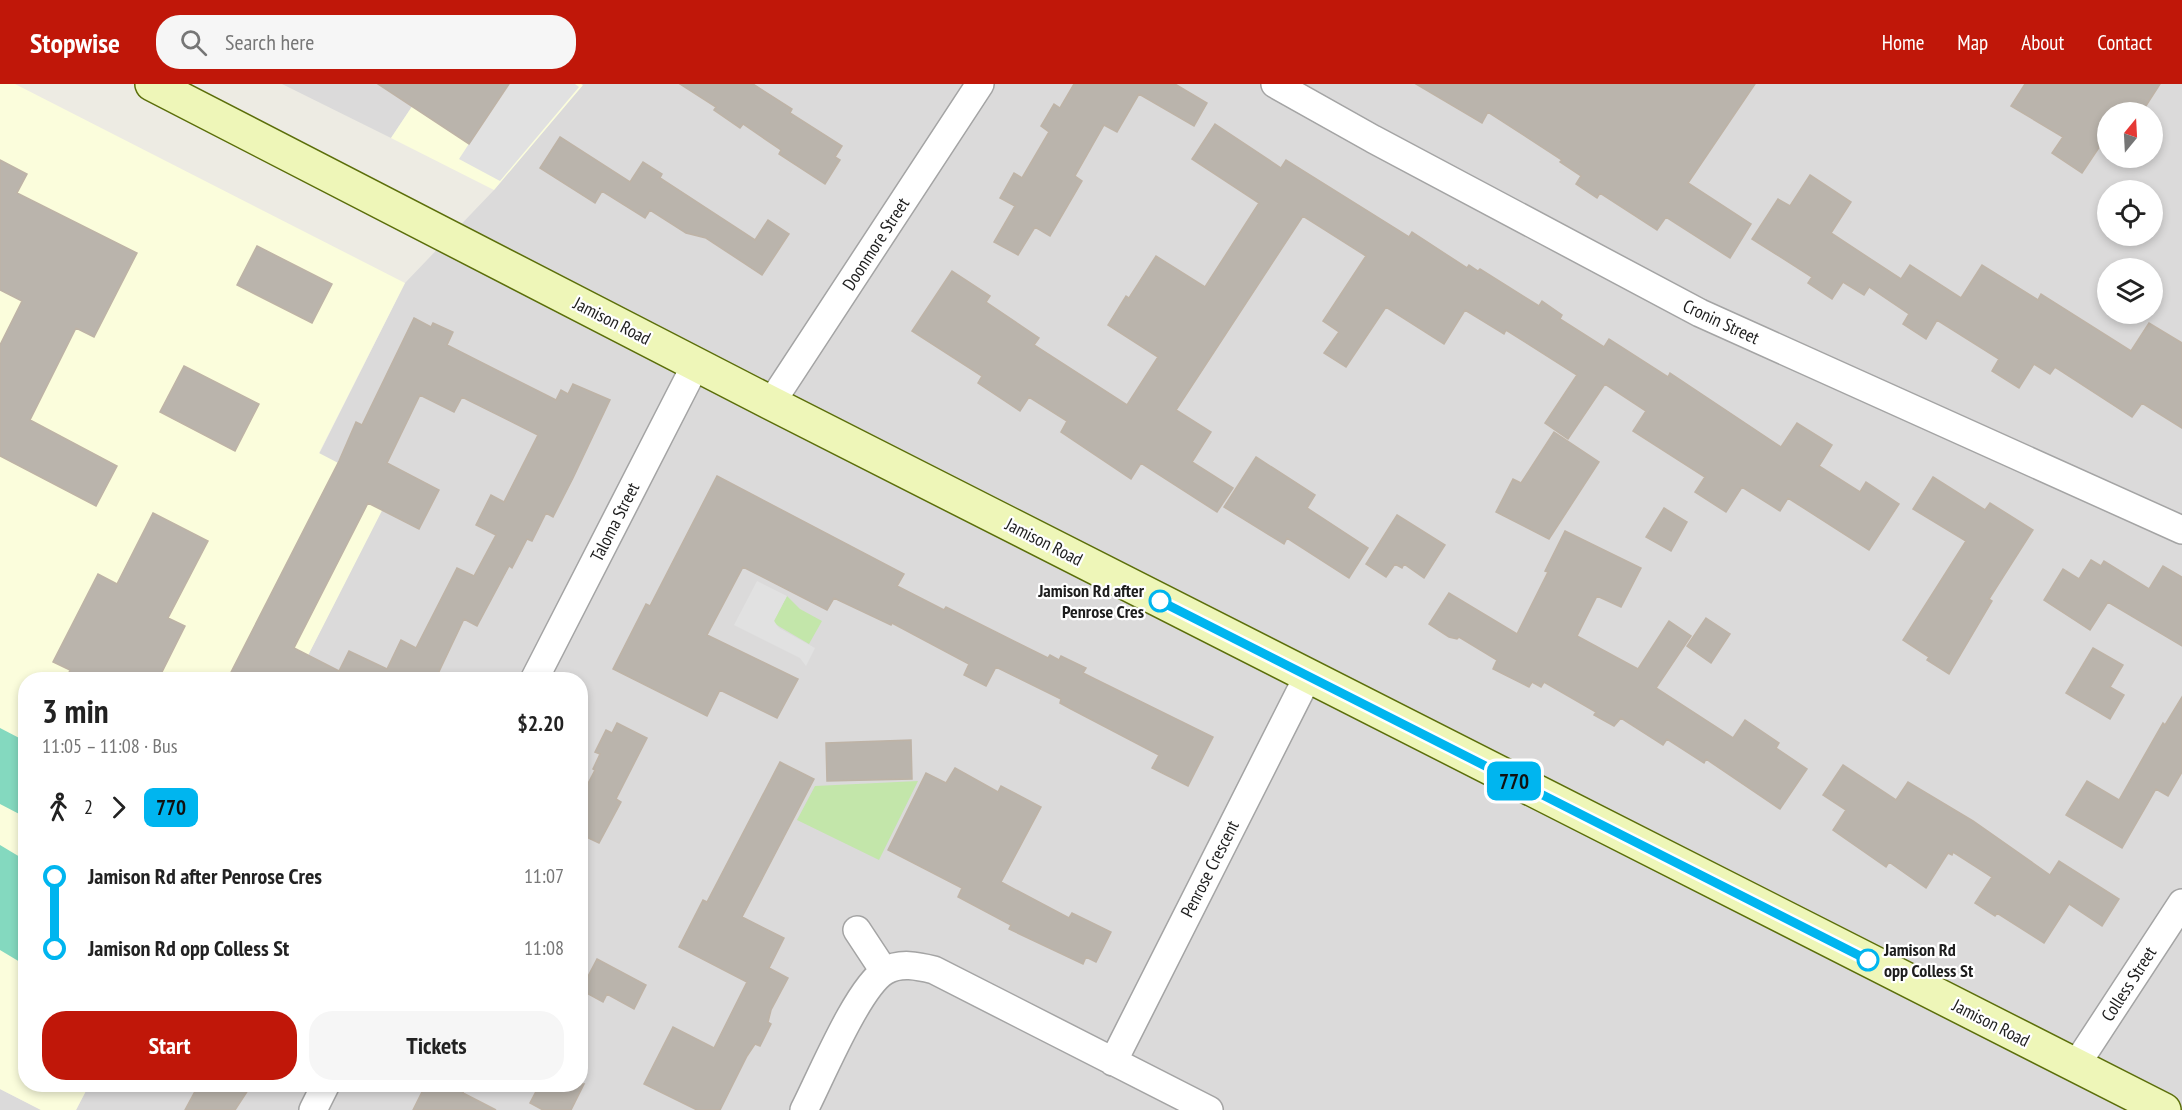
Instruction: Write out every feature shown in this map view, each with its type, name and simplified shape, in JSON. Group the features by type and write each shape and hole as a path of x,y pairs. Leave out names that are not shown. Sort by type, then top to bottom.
{"main road":[{"name":"Jamison Road","path":"152,84 771,403 2164,1110"}],"street":[{"name":"Cronin Street","path":"1275,84 1381,144 1700,314 2182,530"},
{"name":"Doonmore Street","path":"771,403 974,86"},
{"name":"Taloma Street","path":"538,672 696,364"},
{"name":"Penrose Crescent","path":"1113,1062 1308,676"},
{"name":"Colless Street","path":"2076,1065 2182,903"},
{"path":"857,930 884,971"},
{"path":"804,1110 863,995 884,971 906,965 934,970 1209,1110"},
{"path":"314,1110 322,1092"}],"shaded area":[{"path":"0,84 15,84 405,283 319,453 392,491 300,672 18,672 18,1092 85,1092 76,1110 41,1110 0,1089"},
{"path":"282,84 427,84 391,138"},
{"path":"427,84 583,85 494,190 391,138"},
{"path":"508,84 575,84 579,87 500,181 459,159"},
{"path":"581,84 2182,84 2182,1110 76,1110 85,1092 588,1092 588,672 300,672 391,491 319,454 405,283 494,190 582,86"},
{"path":"757,581 787,596 774,621 779,628 815,648 806,666 800,658 734,625"},
{"path":"0,1089 41,1110 0,1110"}],"green space":[{"path":"787,596 800,609 822,621 809,644 775,624 774,620"},
{"path":"0,728 18,737 18,813 0,804"},
{"path":"918,781 879,860 797,820 815,786"},
{"path":"0,845 18,856 18,961 0,950"}],"building":[{"path":"378,84 509,84 469,144"},
{"path":"680,84 753,84 792,109 790,113 842,146 835,157 840,160 825,184 779,154 781,150 743,124 740,128 714,110 716,107"},
{"path":"1074,84 1175,84 1207,103 1194,126 1139,94 1117,132 1104,125 1075,176 1082,181 1050,236 1035,227 1018,255 994,242 1015,206 1000,198 1014,173 1022,178 1049,132 1041,126 1054,104 1060,108"},
{"path":"1416,84 1755,84 1688,183 1751,224 1730,258 1666,217 1657,230 1600,193 1597,198 1576,184 1581,176 1560,162 1562,160 1488,112 1482,123"},
{"path":"2025,84 2160,84 2148,102 2097,102 2097,150 2082,173 2052,153 2063,137 2011,106"},
{"path":"1215,124 1281,168 1286,160 1409,237 1412,232 1467,268 1469,265 1478,271 1480,269 1539,306 1542,301 1562,315 1560,319 1604,347 1609,339 1668,377 1670,373 1781,447 1797,423 1832,445 1819,466 1860,492 1866,482 1899,504 1869,550 1788,498 1780,511 1742,487 1726,512 1695,492 1705,477 1633,431 1646,411 1605,384 1568,439 1545,423 1577,375 1506,330 1504,334 1465,310 1444,344 1386,307 1346,367 1324,353 1339,332 1323,321 1366,256 1303,216 1176,410 1211,432 1192,462 1233,488 1217,512 1141,463 1131,479 1061,432 1067,421 1029,397 1020,411 978,383 982,376 912,331 952,271 990,296 986,302 1039,338 1034,345 1127,405 1158,357 1108,325 1126,296 1129,298 1156,256 1205,287 1259,203 1192,159"},
{"path":"560,137 630,182 643,162 662,174 660,178 755,240 768,220 789,234 762,275 706,238 686,233 650,210 645,218 602,191 595,203 540,168"},
{"path":"0,160 27,174 17,193 137,253 94,337 76,328 30,420 117,466 96,506 0,456 0,345 22,301 0,290"},
{"path":"1810,175 1851,202 1831,233 1901,279 1910,265 1961,298 1982,265 2038,300 2041,294 2131,351 2148,324 2151,324 2182,343 2182,428 2142,403 2132,417 2055,367 2050,374 2034,364 2019,388 1992,371 1999,359 1937,320 1926,339 1903,324 1909,314 1869,287 1864,295 1843,282 1832,299 1808,283 1812,277 1752,239 1778,199 1790,206"},
{"path":"257,246 332,284 312,323 237,285"},
{"path":"414,318 431,327 433,323 453,332 447,345 556,400 561,390 568,394 573,384 610,400 553,517 546,513 532,541 527,539 512,568 509,566 477,626 464,619 439,672 231,672 339,461 356,422 362,425","holes":["420,395 454,412 462,397 538,435 504,502 491,495 476,525 496,535 474,576 457,568 416,648 401,640 387,669 349,651 339,671 294,648 368,503 419,529 439,490 387,463"]},
{"path":"184,366 259,404 235,451 160,412"},
{"path":"1554,432 1599,462 1549,539 1496,512 1513,479 1521,483"},
{"path":"1256,457 1315,495 1307,508 1368,548 1349,578 1287,538 1284,544 1224,507"},
{"path":"717,476 904,574 897,586 944,610 946,607 1048,658 1050,655 1059,660 1061,656 1086,668 1083,673 1213,737 1188,786 1152,768 1159,755 1060,703 1061,699 996,667 986,686 964,675 969,664 892,623 891,625 834,598 827,610 743,567 707,635 798,679 777,718 720,690 707,716 613,669 646,604 650,606"},
{"path":"1933,477 1985,510 1990,503 2033,530 1989,599 1992,601 1949,674 1927,660 1929,657 1903,640 1966,541 1913,509"},
{"path":"1664,508 1687,522 1671,551 1646,537"},
{"path":"153,513 208,541 168,618 185,626 162,672 69,672 70,670 53,662 98,574 117,584"},
{"path":"1397,515 1445,545 1424,578 1404,564 1402,568 1395,564 1386,577 1366,564"},
{"path":"1565,531 1641,568 1621,607 1597,596 1577,636 1638,669 1669,621 1691,636 1656,688 1733,738 1745,720 1779,743 1776,748 1807,769 1780,809 1706,759 1704,763 1667,739 1663,745 1621,718 1614,726 1594,715 1596,712 1544,682 1541,687 1532,682 1529,687 1493,669 1497,660 1459,637 1457,639 1449,637 1429,624 1449,593 1517,634 1548,572 1545,571"},
{"path":"2091,560 2101,566 2104,561 2149,589 2163,566 2182,577 2182,646 2108,602 2090,630 2044,600 2063,569 2079,579"},
{"path":"1706,618 1730,634 1711,663 1687,646"},
{"path":"2093,648 2123,665 2110,687 2124,695 2110,719 2066,693"},
{"path":"2182,697 2182,772 2168,796 2156,789 2122,848 2066,815 2087,781 2119,800 2163,723 2165,725"},
{"path":"617,723 647,738 616,799 621,802 599,843 588,838 588,784 600,754 595,752 606,730 612,733"},
{"path":"911,740 912,779 827,781 826,743"},
{"path":"780,762 814,779 742,917 784,938 769,968 788,978 771,1010 768,1022 771,1024 760,1046 755,1044 747,1056 720,1110 697,1110 644,1084 673,1027 714,1048 747,982 679,947 703,900 707,902"},
{"path":"1843,765 1896,800 1908,782 1973,821 2050,875 2059,861 2119,899 2102,926 2069,904 2044,943 1997,913 1995,916 1975,903 1992,877 1953,852 1952,855 1948,853 1926,888 1889,862 1886,867 1833,830 1846,810 1823,795"},
{"path":"955,768 998,792 1001,786 1041,807 1001,882 1069,918 1072,913 1111,932 1096,962 1086,957 1083,964 1009,929 1011,925 958,897 962,888 888,850 926,773 946,783"},
{"path":"597,959 646,985 634,1009 607,994 603,1002 588,994 588,976"},
{"path":"195,1092 247,1092 235,1110 185,1110"},
{"path":"422,1092 463,1092 496,1110 413,1110"},
{"path":"536,1092 580,1092 571,1110 543,1110 530,1103"}],"bus line":[{"name":"770","path":"1160,601 1868,960"}],"place":[{"name":"Jamison Rd after Penrose Cres","path":"1160,601"},
{"name":"Jamison Rd opp Colless St","path":"1868,960"}]}
